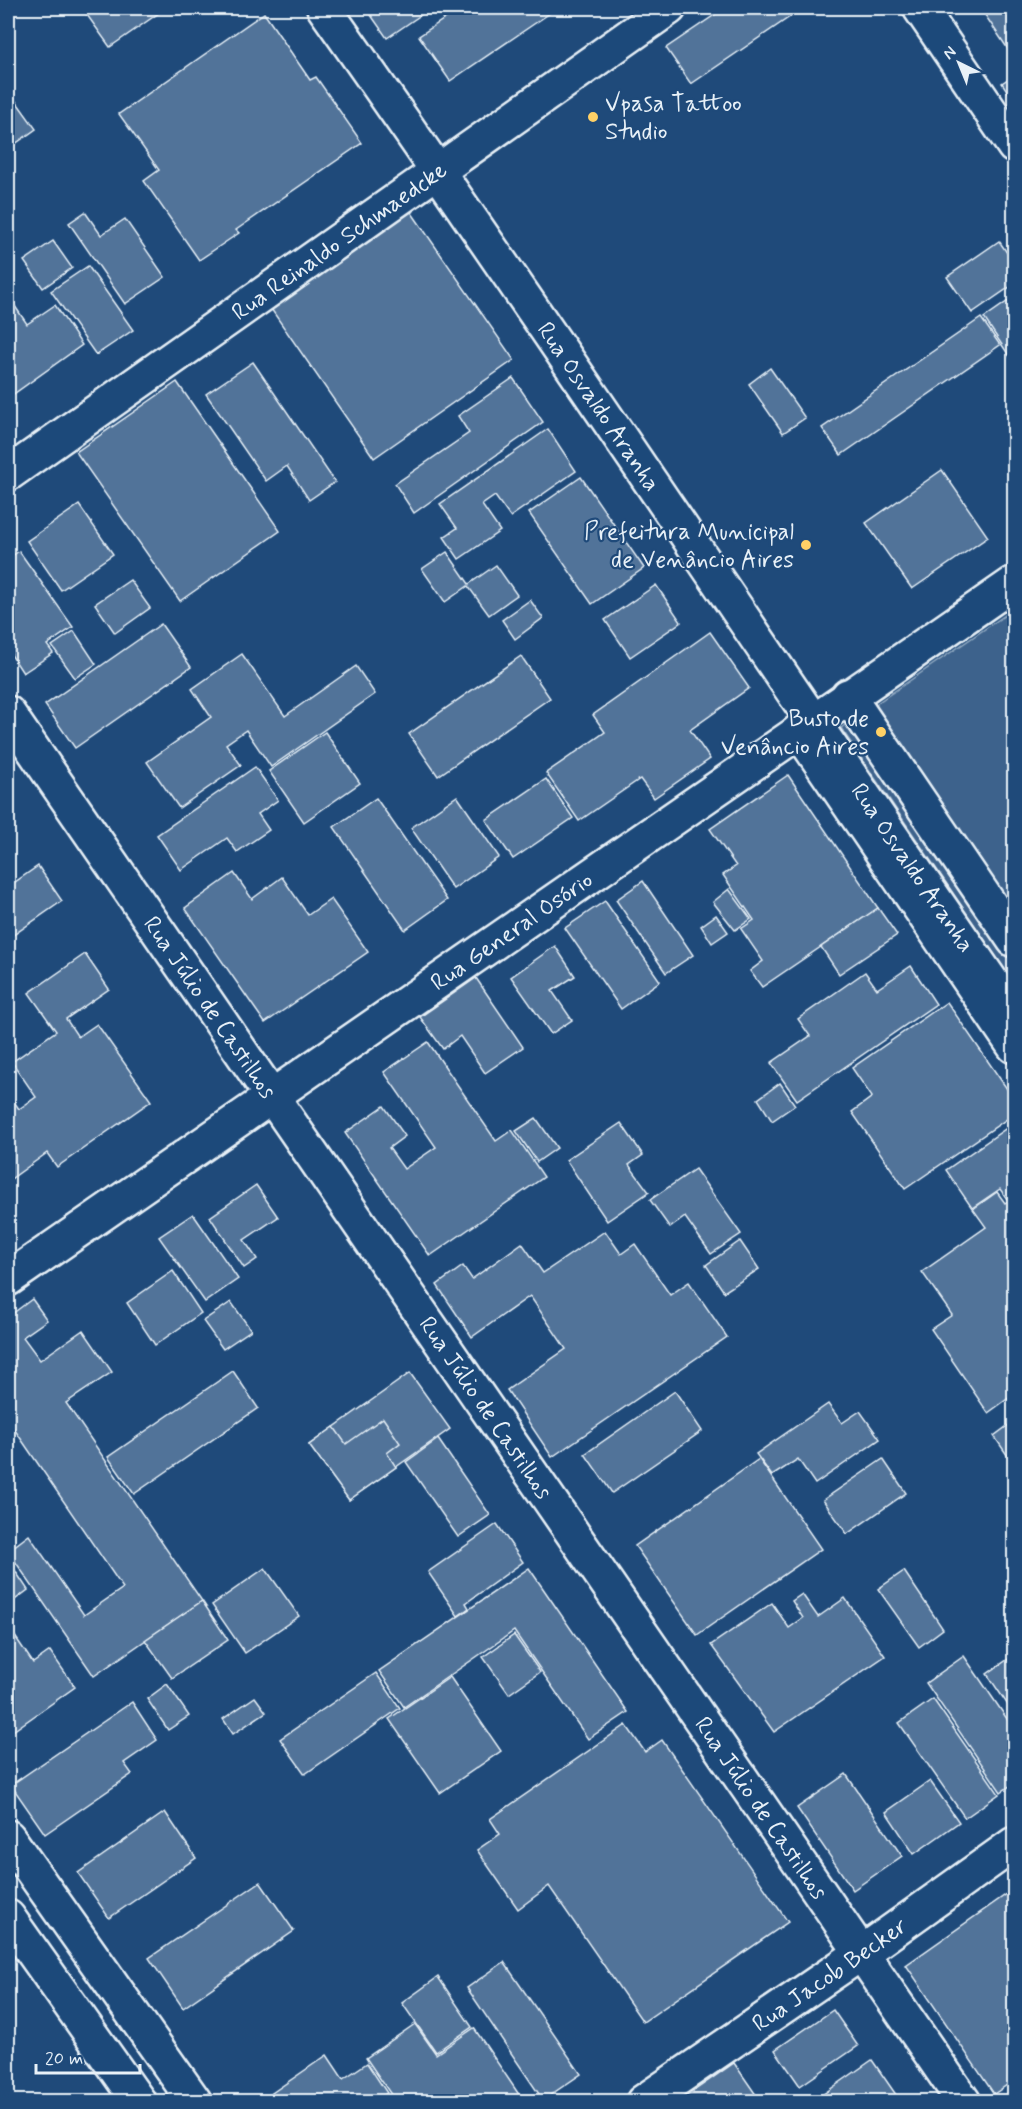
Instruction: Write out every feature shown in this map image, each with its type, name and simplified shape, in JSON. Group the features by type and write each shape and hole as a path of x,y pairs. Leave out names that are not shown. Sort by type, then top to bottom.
{"street":[{"name":"Rua Osvaldo Aranha","path":"324,8 438,169 805,726 1014,1014"},
{"name":"Rua Reinaldo Schmaedcke","path":"8,474 669,8"},
{"path":"920,8 1014,146"},
{"name":"Rua General Osório","path":"8,1279 1014,583"},
{"path":"848,696 1014,940"},
{"name":"Rua Júlio de Castilhos","path":"8,713 964,2102"},
{"path":"805,726 1014,1046"},
{"path":"8,1837 195,2102"},
{"name":"Rua Jacob Becker","path":"643,2102 860,1954 1014,1844"},
{"path":"8,1917 139,2102"}],"shaded area":[{"path":"1014,609 1014,983 841,728"}],"building":[{"path":"82,8 166,8 110,47"},
{"path":"366,8 431,8 387,38"},
{"path":"461,8 556,9 450,81 419,36"},
{"path":"725,8 803,8 691,84 666,48"},
{"path":"989,8 1014,8 1014,58 983,12"},
{"path":"264,13 310,80 316,77 362,143 236,230 239,233 199,260 144,181 159,170 119,114"},
{"path":"1014,75 1014,101 1002,83"},
{"path":"8,90 36,129 8,149"},
{"path":"405,203 514,360 374,458 269,306"},
{"path":"85,212 101,235 125,219 165,277 125,304 69,223"},
{"path":"53,241 72,268 43,288 24,261"},
{"path":"999,241 1014,263 1014,284 972,313 947,277"},
{"path":"88,266 133,330 96,355 51,291"},
{"path":"8,296 27,324 55,305 82,345 8,398"},
{"path":"1014,297 1014,363 984,318"},
{"path":"981,318 1000,345 841,455 822,428"},
{"path":"253,362 335,482 309,500 287,466 266,481 206,394"},
{"path":"770,368 805,418 783,433 749,384"},
{"path":"513,378 543,422 414,513 395,484 469,433 458,416"},
{"path":"177,382 280,531 180,601 76,452"},
{"path":"548,429 576,471 510,517 495,496 482,505 500,531 459,559 444,537 457,528 440,504"},
{"path":"942,470 988,537 912,589 866,523"},
{"path":"581,477 644,568 592,604 529,513"},
{"path":"79,505 113,554 61,590 27,541"},
{"path":"19,551 73,627 47,645 53,653 23,673 8,650 8,559"},
{"path":"447,552 469,584 496,565 517,595 489,615 468,586 445,602 422,569"},
{"path":"130,580 150,608 115,633 95,604"},
{"path":"656,585 681,622 630,657 605,620"},
{"path":"530,600 543,618 515,639 502,620"},
{"path":"161,624 191,667 75,748 45,705"},
{"path":"74,631 96,664 75,678 52,646"},
{"path":"710,632 749,688 690,730 710,759 654,798 640,779 579,821 546,773 605,732 593,715"},
{"path":"242,654 285,716 356,666 375,694 271,767 246,730 226,744 241,765 179,808 147,762 211,717 192,689"},
{"path":"521,656 550,698 438,776 409,734"},
{"path":"325,732 360,783 304,822 269,771"},
{"path":"255,767 278,800 258,814 269,830 237,852 227,838 181,870 157,835"},
{"path":"788,775 878,908 762,987 750,971 763,961 741,929 754,920 723,875 736,866 710,829"},
{"path":"546,779 573,818 513,859 486,820"},
{"path":"457,796 499,857 453,889 411,828"},
{"path":"376,798 447,900 405,930 334,827"},
{"path":"38,866 62,901 9,938 8,887"},
{"path":"234,873 252,899 282,877 308,915 331,899 368,952 265,1023 185,908"},
{"path":"643,881 693,955 666,973 616,900"},
{"path":"729,889 751,919 735,930 713,902"},
{"path":"605,901 660,981 621,1009 565,928"},
{"path":"878,908 897,935 839,974 821,947"},
{"path":"716,915 728,932 712,943 701,926"},
{"path":"555,946 575,976 552,991 572,1020 551,1034 511,977"},
{"path":"85,954 109,989 66,1019 78,1037 97,1024 151,1101 57,1167 47,1153 8,1181 8,1093 19,1109 36,1097 12,1062 56,1031 29,993"},
{"path":"911,966 936,1004 797,1100 771,1063 810,1036 798,1019 865,972 877,989"},
{"path":"476,978 523,1047 485,1073 460,1036 443,1049 420,1017"},
{"path":"947,1002 1014,1099 1014,1114 905,1189 852,1112 872,1097 852,1068"},
{"path":"428,1042 496,1141 512,1130 544,1177 430,1256 345,1133 384,1106 405,1136 389,1148 404,1169 436,1147 384,1072"},
{"path":"780,1083 795,1105 772,1121 758,1099"},
{"path":"536,1118 557,1148 537,1162 516,1131"},
{"path":"621,1123 643,1155 629,1165 649,1192 607,1221 566,1160"},
{"path":"1014,1123 1014,1194 1007,1199 1000,1189 972,1208 946,1170"},
{"path":"695,1169 741,1234 711,1254 685,1217 670,1228 650,1200"},
{"path":"256,1185 278,1217 244,1240 257,1259 244,1268 210,1217"},
{"path":"997,1192 1005,1203 1014,1197 1014,1394 988,1413 931,1329 952,1315 922,1272 986,1227 973,1209"},
{"path":"193,1214 238,1279 205,1302 159,1237"},
{"path":"605,1231 621,1254 635,1244 670,1295 689,1282 727,1337 552,1457 507,1390 566,1349 530,1296 472,1337 437,1285 463,1266 472,1279 522,1243 543,1273"},
{"path":"740,1241 759,1269 724,1292 706,1265"},
{"path":"173,1271 201,1313 155,1345 127,1303"},
{"path":"32,1299 47,1320 23,1337 40,1360 83,1330 112,1372 66,1403 202,1601 94,1676 8,1551 29,1535 84,1615 123,1588 8,1420 8,1317"},
{"path":"231,1302 251,1330 223,1349 203,1321"},
{"path":"233,1371 258,1408 134,1494 108,1457"},
{"path":"410,1373 450,1429 349,1500 309,1445"},
{"path":"675,1391 702,1431 612,1493 585,1454"},
{"path":"828,1404 842,1423 860,1411 880,1439 815,1484 798,1459 772,1476 756,1454"},
{"path":"383,1418 400,1443 387,1453 396,1467 349,1500 309,1445 334,1427 346,1444"},
{"path":"1014,1421 1014,1465 994,1436"},
{"path":"438,1439 490,1515 458,1537 406,1462"},
{"path":"759,1459 821,1549 697,1635 635,1546"},
{"path":"883,1459 906,1493 847,1534 823,1500"},
{"path":"497,1524 523,1562 466,1603 469,1608 458,1616 428,1572"},
{"path":"8,1560 28,1590 8,1605"},
{"path":"265,1568 299,1616 245,1653 212,1605"},
{"path":"529,1568 628,1712 588,1739 514,1631 404,1707 379,1671"},
{"path":"904,1571 943,1629 919,1647 878,1589"},
{"path":"802,1594 818,1617 845,1598 885,1656 774,1732 711,1645 772,1603 789,1628 803,1618 792,1601"},
{"path":"202,1601 228,1640 172,1678 145,1640"},
{"path":"8,1626 33,1663 50,1651 75,1687 13,1731 8,1723"},
{"path":"514,1635 540,1672 509,1694 483,1657"},
{"path":"1014,1655 1014,1714 987,1674"},
{"path":"964,1656 1014,1729 1014,1783 1001,1792 926,1683"},
{"path":"376,1673 400,1708 305,1774 280,1739"},
{"path":"450,1677 501,1751 440,1793 389,1719"},
{"path":"167,1684 189,1716 168,1730 147,1699"},
{"path":"255,1697 266,1712 233,1734 223,1719"},
{"path":"933,1699 999,1794 965,1818 899,1723"},
{"path":"132,1702 157,1740 124,1763 132,1774 45,1834 11,1785"},
{"path":"626,1725 645,1752 662,1740 788,1922 643,2022 549,1886 518,1909 477,1850 500,1834 490,1819"},
{"path":"846,1774 902,1856 853,1890 797,1808"},
{"path":"930,1781 959,1822 914,1854 886,1812"},
{"path":"165,1812 196,1858 109,1918 78,1873"},
{"path":"260,1882 294,1931 183,2008 149,1958"},
{"path":"1014,1889 1014,2080 994,2094 906,1965"},
{"path":"504,1962 581,2074 543,2100 467,1988"},
{"path":"438,1977 472,2027 436,2052 402,2003"},
{"path":"833,2010 858,2046 800,2086 775,2050"},
{"path":"415,2024 436,2054 474,2028 524,2102 396,2102 366,2058"},
{"path":"327,2055 343,2079 367,2063 387,2093 374,2102 259,2102"},
{"path":"872,2060 901,2102 812,2102"},
{"path":"734,2063 761,2102 678,2102"}],"place":[{"name":"Vpasa Tattoo Studio","path":"593,117"},
{"name":"Prefeitura Municipal de Venâncio Aires","path":"806,545"},
{"name":"Busto de Venâncio Aires","path":"881,732"}]}
